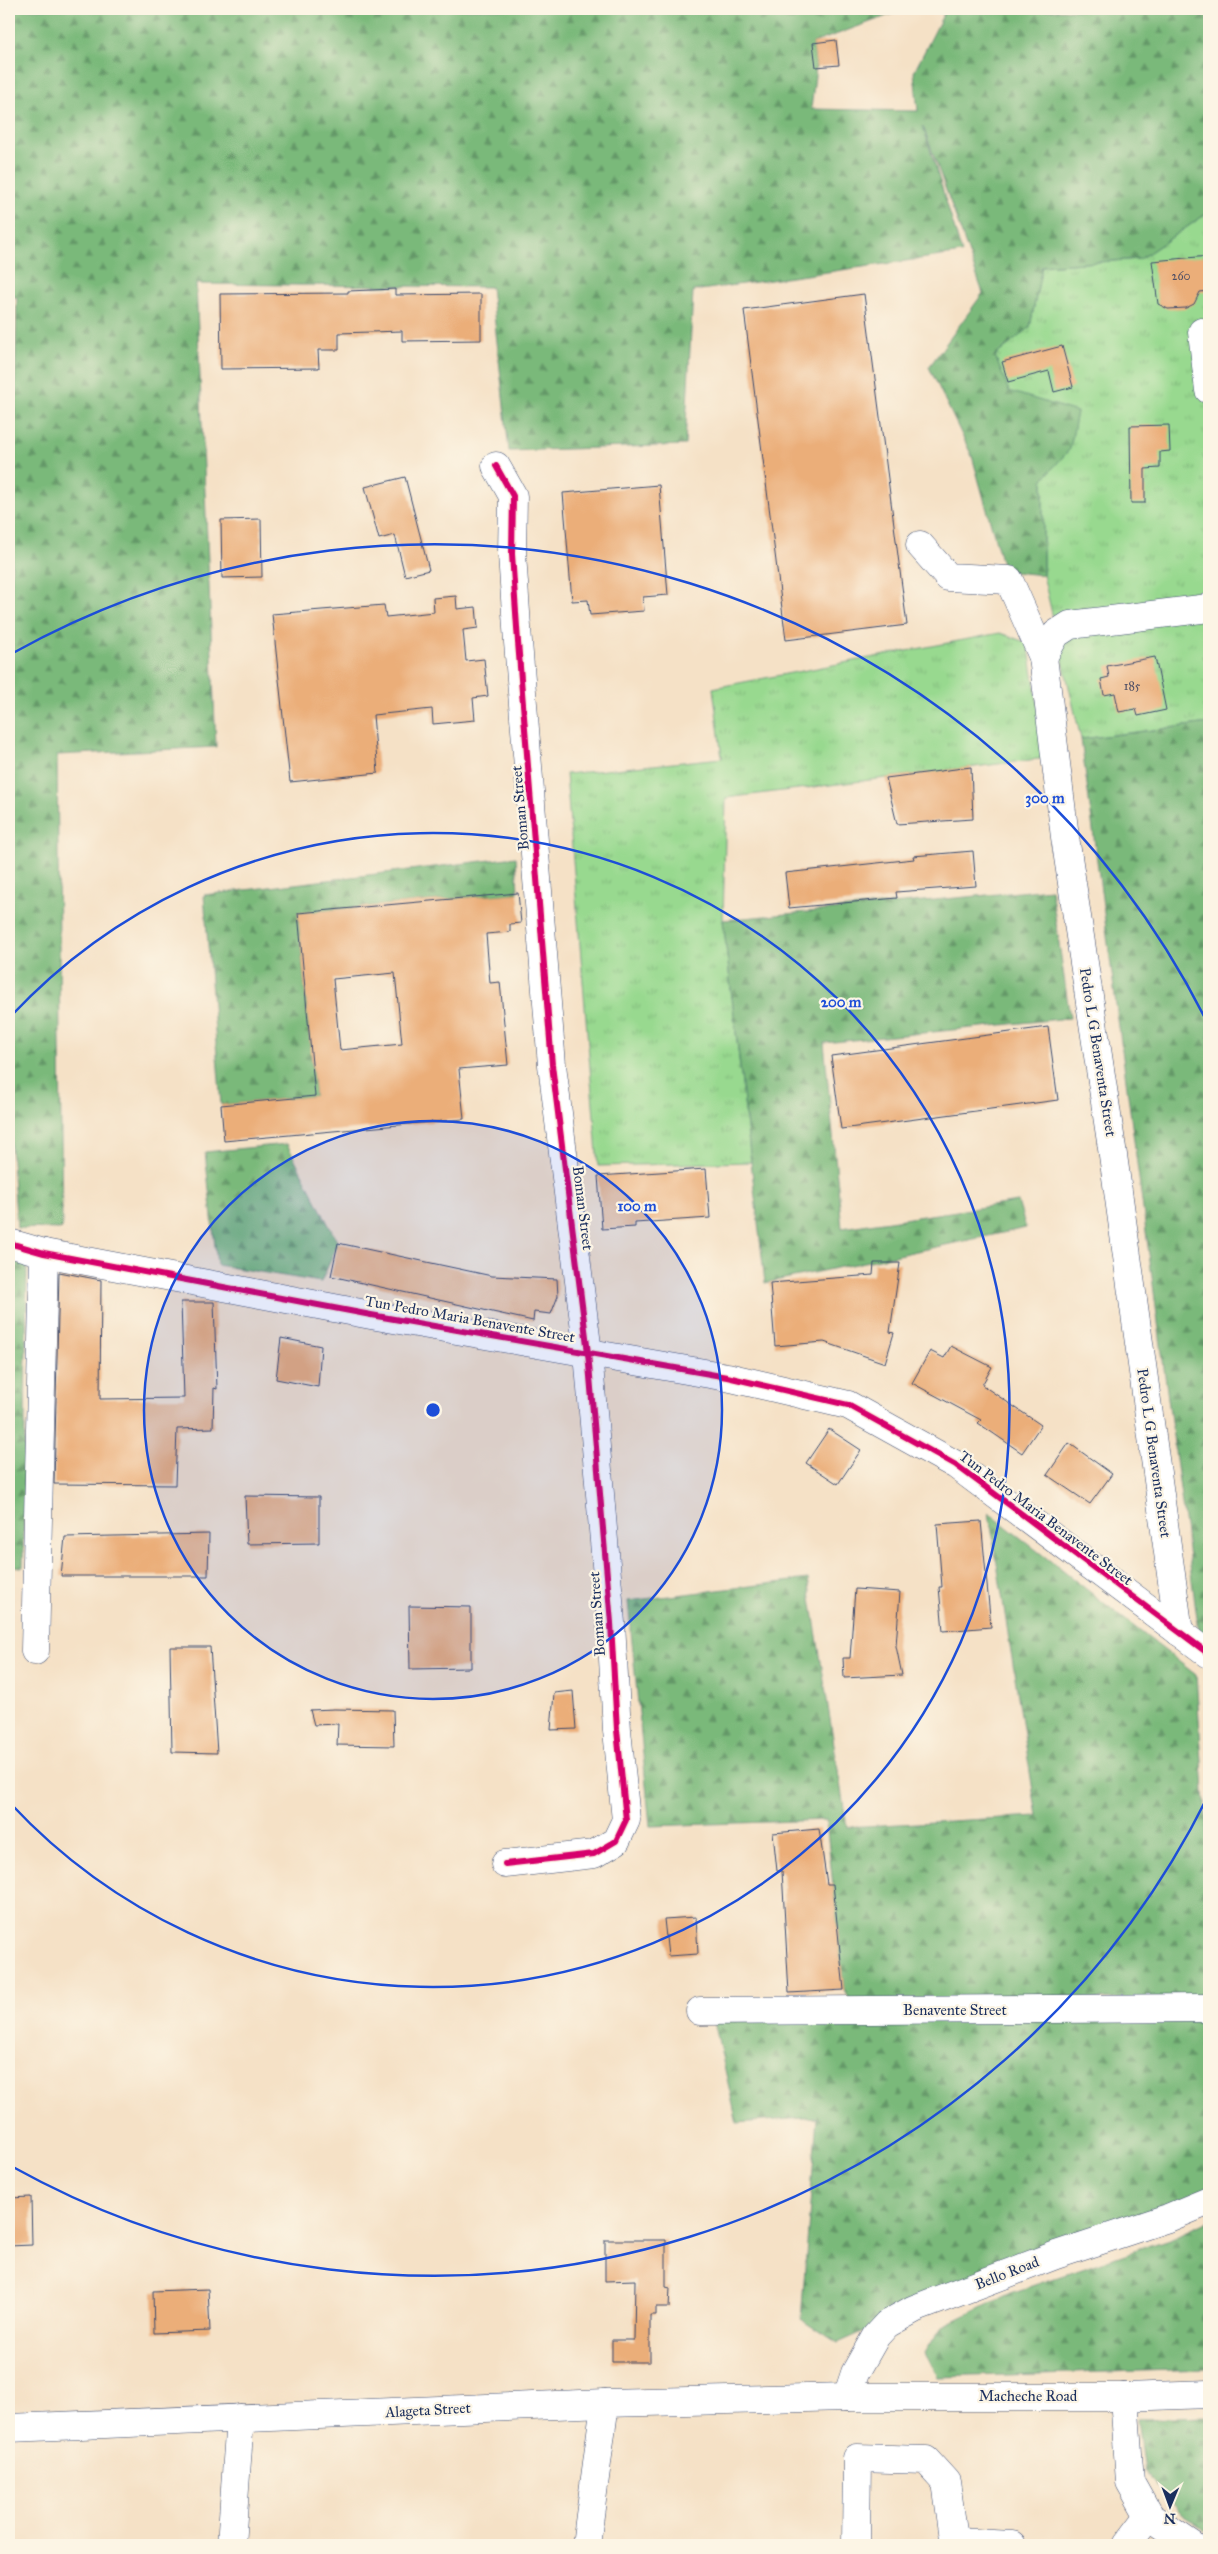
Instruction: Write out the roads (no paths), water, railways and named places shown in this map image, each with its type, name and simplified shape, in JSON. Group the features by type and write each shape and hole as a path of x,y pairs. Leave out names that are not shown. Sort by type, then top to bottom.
{"street":[{"path":"1202,332 1209,390"},
{"name":"Boman Street","path":"496,466 513,496 512,554 518,642 552,1065 588,1353 611,1623 616,1730 626,1820 616,1841 594,1854 505,1864"},
{"name":"Pedro L G Benaventa Street","path":"920,545 948,577 1009,580 1043,657 1065,837 1113,1155 1179,1632"},
{"path":"1043,657 1056,634 1070,625 1209,608"},
{"name":"Tun Pedro Maria Benavente Street","path":"9,1243 44,1253 727,1377 848,1405 956,1465 1209,1654"},
{"path":"35,1651 44,1253"},
{"name":"Benavente Street","path":"700,2011 1209,2008"},
{"name":"Bello Road","path":"848,2397 855,2373 876,2336 887,2324 914,2309 1056,2255 1168,2218 1209,2201"},
{"name":"Macheche Road","path":"848,2397 1124,2397 1209,2394"},
{"name":"Alageta Street","path":"9,2428 605,2403 848,2397"},
{"path":"1124,2397 1130,2482 1149,2516 1192,2545"},
{"path":"586,2545 605,2403"},
{"path":"231,2545 240,2418"},
{"path":"856,2545 857,2458 926,2460 946,2482 955,2544 1012,2545"},
{"path":"1128,2545 1149,2516"}]}
